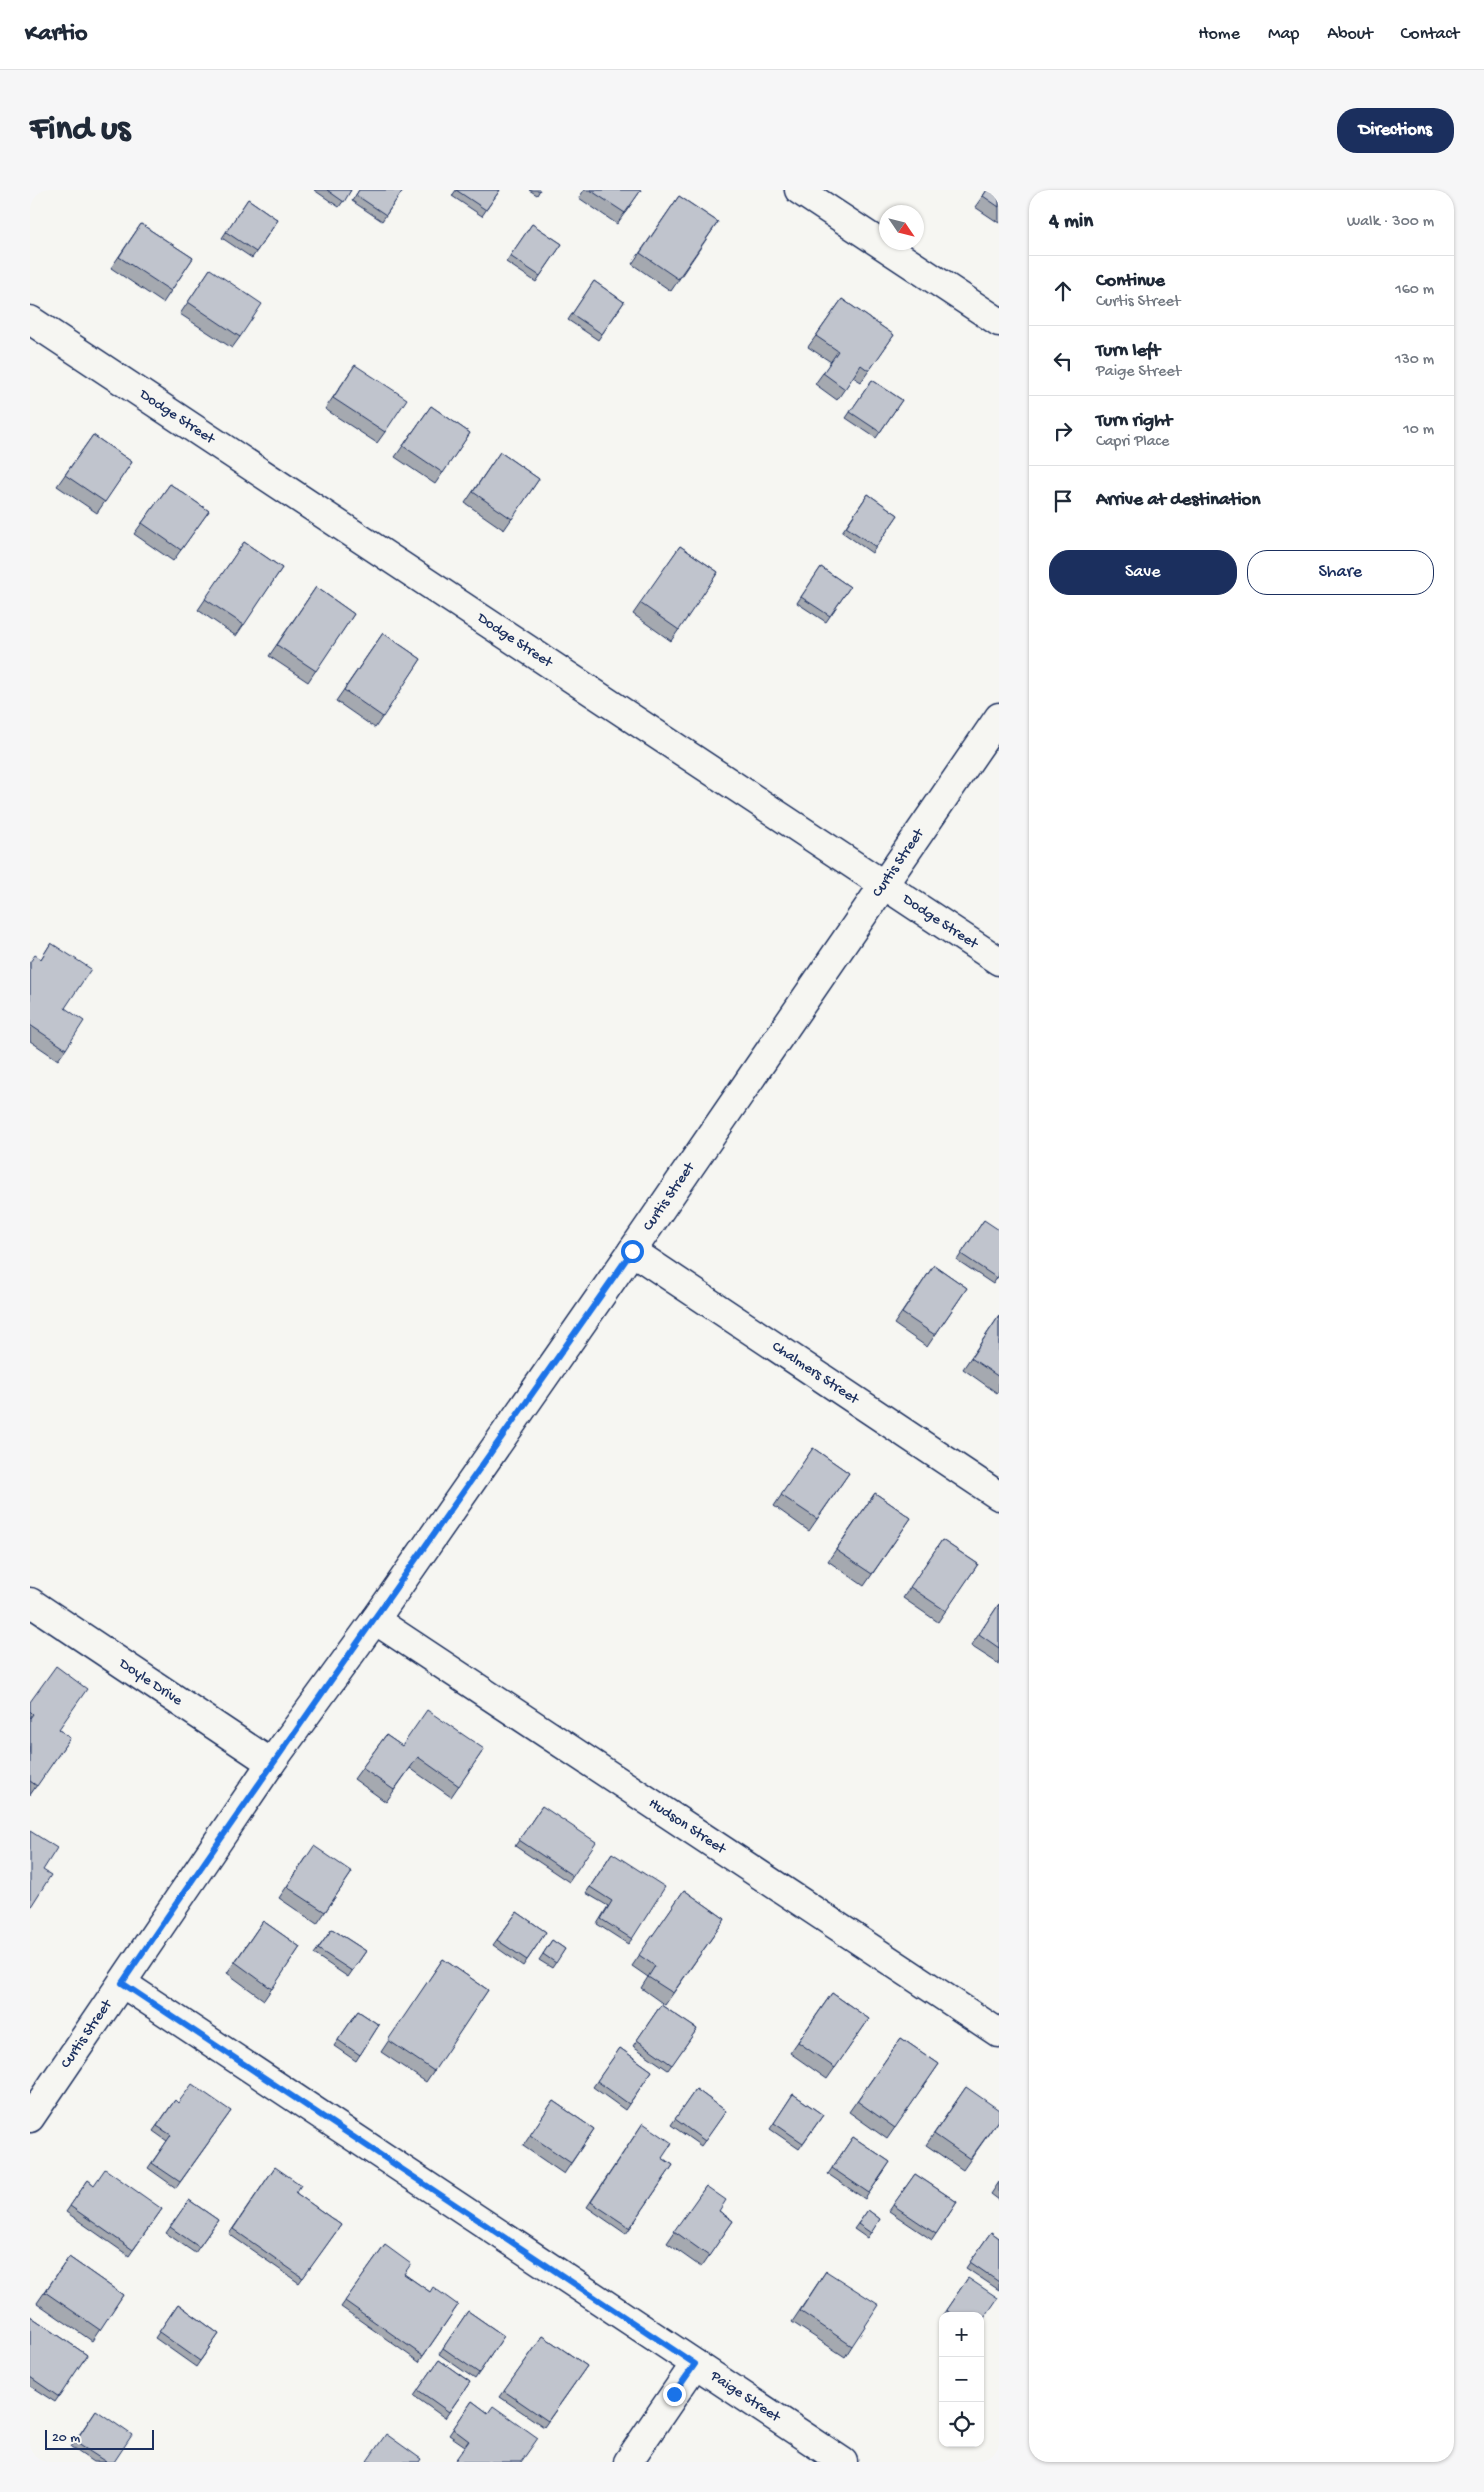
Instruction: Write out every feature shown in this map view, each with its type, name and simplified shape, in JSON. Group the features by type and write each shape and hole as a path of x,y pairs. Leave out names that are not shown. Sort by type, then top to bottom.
{"street":[{"path":"799,190 999,322"},
{"name":"Dodge Street","path":"30,320 999,961"},
{"name":"Curtis Street","path":"30,2118 271,1763 375,1620 632,1251 999,717"},
{"name":"Chalmers Street","path":"632,1251 999,1496"},
{"name":"Doyle Drive","path":"30,1602 271,1763"},
{"name":"Hudson Street","path":"375,1620 999,2033"},
{"name":"Paige Street","path":"122,1983 842,2462"},
{"path":"628,2462 695,2364"}],"building":[{"path":"327,190 351,190 344,202"},
{"path":"359,190 403,190 386,215 356,195"},
{"path":"456,190 500,190 486,210"},
{"path":"590,190 641,190 625,213"},
{"path":"987,190 999,190 999,207 983,196"},
{"path":"679,196 718,222 678,279 640,253"},
{"path":"248,199 278,220 256,252 226,232"},
{"path":"141,224 193,258 171,291 119,257"},
{"path":"532,224 562,244 540,276 510,256"},
{"path":"210,269 262,304 240,337 188,302"},
{"path":"594,281 624,302 602,334 572,314"},
{"path":"842,299 894,335 869,371 861,365 845,389 823,373 838,351 816,336"},
{"path":"355,365 407,399 385,432 333,398"},
{"path":"872,380 902,400 880,432 850,412"},
{"path":"431,406 470,433 443,473 403,446"},
{"path":"93,435 132,462 105,502 65,475"},
{"path":"500,452 539,479 512,519 473,492"},
{"path":"170,484 209,511 181,550 142,523"},
{"path":"868,494 898,515 876,547 846,527"},
{"path":"244,542 282,568 244,625 205,599"},
{"path":"680,546 718,572 679,630 640,603"},
{"path":"821,567 850,587 830,616 801,597"},
{"path":"316,587 354,614 316,671 277,645"},
{"path":"383,633 421,659 383,717 344,690"},
{"path":"51,943 91,969 65,1008 84,1021 66,1049 30,1025 30,962 35,955 41,959"},
{"path":"984,1220 999,1230 999,1275 997,1278 961,1254"},
{"path":"934,1265 967,1288 935,1335 902,1313"},
{"path":"999,1316 999,1377 971,1358"},
{"path":"813,1448 849,1473 817,1519 781,1495"},
{"path":"875,1493 911,1518 872,1574 836,1550"},
{"path":"942,1540 978,1564 946,1611 910,1587"},
{"path":"999,1604 999,1648 979,1634"},
{"path":"56,1666 87,1689 59,1729 70,1738 37,1786 30,1781 30,1718 33,1714 30,1711 30,1702"},
{"path":"427,1710 484,1749 459,1786 418,1757 394,1790 362,1768 386,1735 402,1746"},
{"path":"542,1806 596,1842 573,1876 519,1840"},
{"path":"30,1831 57,1848 43,1870 51,1875 30,1908"},
{"path":"314,1846 352,1872 325,1912 287,1887"},
{"path":"612,1853 665,1887 632,1939 601,1919 612,1901 590,1887"},
{"path":"684,1890 725,1919 673,1993 648,1977 655,1966 639,1955"},
{"path":"517,1912 546,1932 527,1960 497,1940"},
{"path":"263,1921 300,1947 272,1989 235,1962"},
{"path":"332,1929 366,1951 352,1971 318,1949"},
{"path":"552,1940 565,1949 556,1963 543,1954"},
{"path":"443,1959 488,1990 434,2071 388,2040"},
{"path":"832,1993 869,2019 835,2068 798,2042"},
{"path":"661,2005 697,2029 672,2065 637,2040"},
{"path":"358,2011 379,2025 360,2055 338,2040"},
{"path":"901,2038 939,2064 895,2128 857,2101"},
{"path":"620,2048 652,2071 629,2104 597,2081"},
{"path":"192,2084 231,2111 180,2182 152,2163 171,2135 157,2126 175,2100 178,2103"},
{"path":"966,2087 999,2110 999,2119 970,2159 934,2134"},
{"path":"696,2089 726,2111 705,2141 675,2119"},
{"path":"793,2094 823,2115 803,2143 774,2123"},
{"path":"553,2101 594,2129 571,2163 530,2135"},
{"path":"643,2123 672,2143 662,2158 673,2165 630,2228 591,2202"},
{"path":"853,2137 890,2162 869,2193 832,2168"},
{"path":"275,2167 301,2185 296,2193 341,2225 303,2278 233,2229"},
{"path":"105,2169 162,2209 133,2250 70,2206 88,2180 94,2185"},
{"path":"915,2174 957,2202 936,2234 893,2205"},
{"path":"706,2186 726,2200 719,2211 733,2221 709,2256 674,2231"},
{"path":"189,2200 218,2220 199,2247 170,2227"},
{"path":"868,2210 880,2219 871,2233 858,2224"},
{"path":"991,2232 999,2238 999,2282 970,2262"},
{"path":"385,2245 411,2264 404,2274 430,2292 433,2287 458,2305 423,2356 345,2301"},
{"path":"69,2257 123,2295 100,2330 45,2292"},
{"path":"826,2271 879,2305 852,2346 800,2311"},
{"path":"968,2278 998,2298 984,2318 984,2312 949,2312 946,2310"},
{"path":"178,2304 219,2334 200,2361 159,2332"},
{"path":"468,2311 504,2336 479,2373 443,2348"},
{"path":"30,2316 87,2355 59,2397 30,2377"},
{"path":"543,2336 587,2366 548,2421 504,2391"},
{"path":"439,2360 470,2382 449,2412 418,2390"},
{"path":"472,2401 488,2413 493,2406 538,2438 521,2462 454,2462 469,2441 453,2429"},
{"path":"96,2410 132,2435 114,2462 106,2462 75,2442"},
{"path":"386,2434 421,2459 419,2462 367,2461"}],"route":[{"path":"632,1251 375,1620 271,1763 122,1983 695,2364 674,2394"}]}
